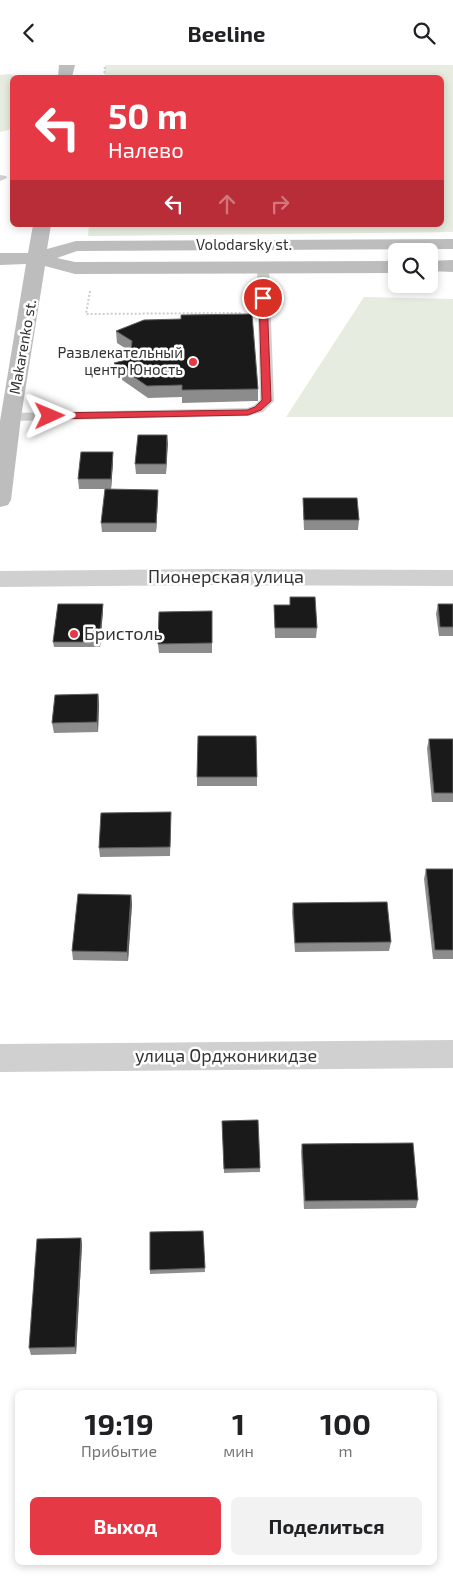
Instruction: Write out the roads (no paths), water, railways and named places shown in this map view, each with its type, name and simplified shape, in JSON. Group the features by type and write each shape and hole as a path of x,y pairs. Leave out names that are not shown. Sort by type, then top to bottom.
{"main road":[{"name":"Makarenko st.","path":"0,500 11,417 42,227"},
{"name":"Volodarsky st.","path":"0,259 37,258 76,246 453,244"},
{"name":"Volodarsky st.","path":"37,258 75,268 388,267"},
{"path":"438,267 453,266"}],"street":[{"name":"Пионерская улица","path":"0,579 210,577 453,578"},
{"name":"улица Орджоникидзе","path":"0,1058 453,1054"}],"lane":[{"path":"11,417 248,413 258,409 267,401 263,267"}],"place":[{"name":"Развлекательный центр Юность","path":"193,362"},
{"name":"Бристоль","path":"74,634"}]}
